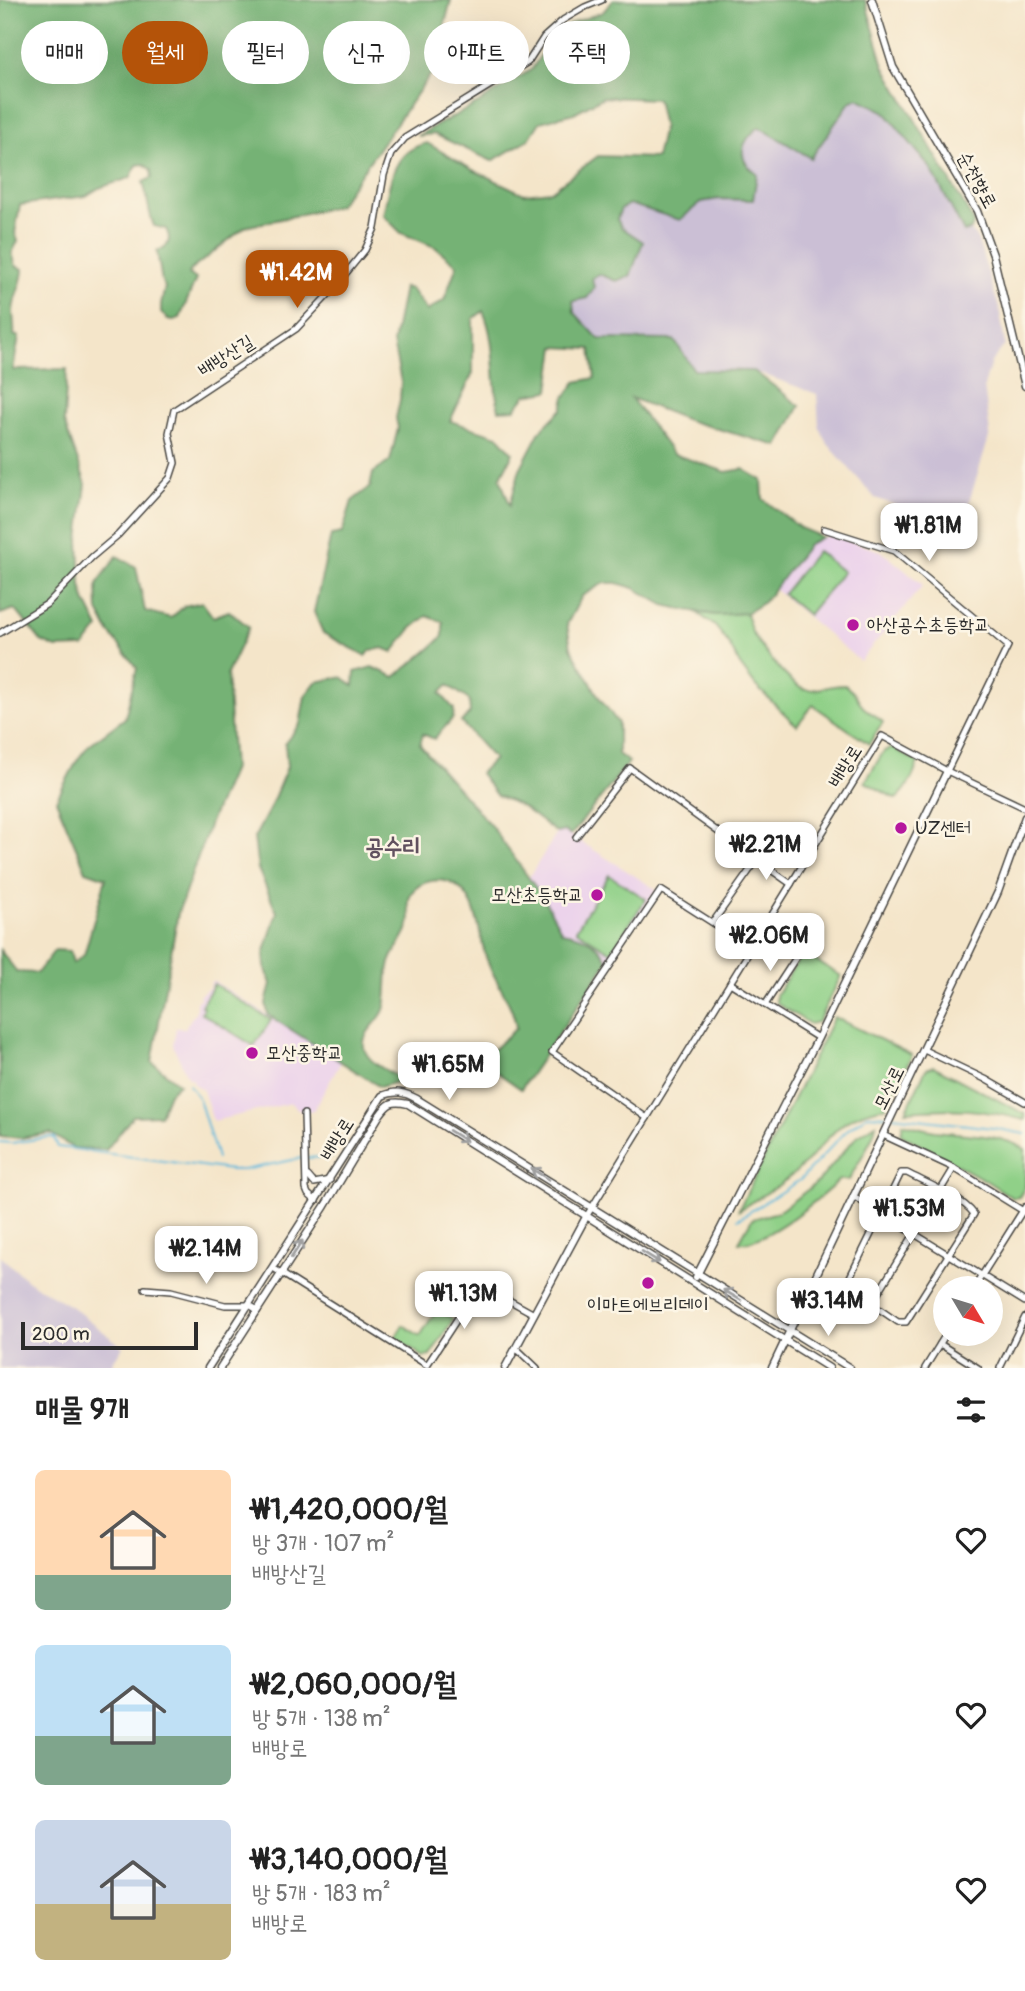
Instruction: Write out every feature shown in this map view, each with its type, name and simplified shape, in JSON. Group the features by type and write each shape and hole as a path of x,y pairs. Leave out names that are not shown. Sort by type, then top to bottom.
{"street":[{"name":"배방산길","path":"0,634 47,604 92,557 118,535 170,478 175,463 169,433 174,410 296,329 365,250 375,228 384,175 391,154 405,138 528,62 544,37 563,20 602,0"},
{"name":"순천향로","path":"872,0 893,67 966,190 982,223 993,255 1025,386"},
{"path":"693,1282 818,1038 1008,646 894,551 824,528"},
{"name":"배방로","path":"505,1368 586,1217 882,736 947,771"},
{"path":"576,837 630,768 791,884"},
{"path":"947,771 1025,808"},
{"name":"모산로","path":"772,1368 998,892 1025,817"},
{"path":"713,922 757,860"},
{"path":"647,1118 552,1052 661,890 752,947"},
{"path":"765,1005 797,956"},
{"path":"730,983 818,1038"},
{"path":"924,1050 982,1077 1025,1102"},
{"name":"배방로","path":"208,1368 382,1096 392,1091 404,1092 850,1368"},
{"name":"배방로","path":"220,1368 379,1116 387,1104 396,1101 408,1104 829,1368"},
{"path":"304,1114 306,1189 316,1201"},
{"path":"853,1196 981,1276 1024,1210 954,1168 885,1132"},
{"path":"871,1305 954,1168"},
{"path":"901,1172 941,1191 971,1209 974,1214 906,1322 898,1322 847,1287 880,1211 901,1172"},
{"path":"307,1173 314,1182 330,1180"},
{"path":"273,1268 427,1365 482,1283 534,1314"},
{"path":"145,1289 171,1291 225,1305 248,1305 258,1310"},
{"path":"1003,1290 1025,1303"},
{"path":"1000,1368 1025,1317"},
{"path":"925,1368 939,1346"},
{"path":"942,1346 978,1368"},
{"path":"516,1348 537,1368"}],"shaded area":[{"path":"858,98 884,111 930,167 964,232 971,230 978,241 999,308 1005,345 991,362 984,386 990,434 961,528 875,498 827,443 819,426 817,394 754,371 694,370 599,339 574,312 573,301 587,297 592,278 599,274 616,281 643,242 621,227 617,219 626,204 680,220 701,202 719,199 752,200 742,157 747,137 759,127 811,158 850,102"},
{"name":"아산공수초등학교","path":"830,535 881,551 923,585 860,661 773,588 809,544"},
{"name":"모산초등학교","path":"564,831 657,890 608,961 600,947 571,933 562,932 544,899 528,879 557,833"},
{"name":"모산중학교","path":"212,980 341,1062 313,1111 300,1111 291,1103 213,1121 203,1090 194,1084 193,1079 188,1078 173,1045 176,1028 185,1028 196,1011 196,1002 201,998 199,995 209,988"},
{"path":"0,1256 28,1281 72,1307 123,1347 112,1363 117,1368 0,1368"}],"green space":[{"path":"0,0 451,0 446,21 424,21 424,84 338,206 245,227 191,270 189,274 196,279 180,318 170,321 161,313 165,287 157,251 165,248 169,237 166,229 154,226 152,221 143,182 152,178 151,170 144,164 137,165 130,178 99,188 86,196 20,205 15,233 18,241 12,253 16,266 23,269 13,311 14,335 19,337 13,370 67,369 64,422 86,484 79,540 81,585 85,600 99,628 84,647 56,648 41,641 15,609 0,614"},
{"path":"613,0 865,0 884,66 974,222 971,230 964,232 930,167 884,111 858,98 850,102 811,158 759,127 753,132 745,144 743,156 757,174 753,200 719,199 701,202 680,220 629,204 621,209 617,219 621,227 643,242 630,276 616,281 599,274 592,278 594,288 587,298 573,301 574,312 599,339 674,340 694,370 754,371 800,406 778,446 690,421 631,398 673,454 726,472 743,469 762,480 763,499 800,528 822,537 809,544 764,602 746,613 716,615 681,609 664,605 634,588 617,583 604,583 582,596 567,624 571,648 599,697 618,723 618,754 629,762 571,835 564,831 557,833 521,806 496,795 480,773 494,759 461,722 470,713 469,700 448,685 440,693 454,709 453,718 434,739 423,734 420,745 492,827 544,899 562,932 590,941 608,961 521,1089 481,1061 516,1028 511,1008 487,960 470,902 465,893 449,882 431,881 420,885 411,893 409,925 390,963 384,1010 364,1041 369,1058 404,1080 380,1087 268,1015 266,1003 271,984 264,954 277,912 258,869 254,838 287,767 285,743 300,724 305,696 316,682 342,677 354,686 355,672 372,667 395,677 443,636 443,622 427,616 411,629 393,652 383,648 370,651 366,656 323,633 314,612 331,535 342,533 352,501 370,487 373,473 390,461 398,428 396,418 401,382 393,343 404,287 411,289 427,311 444,300 457,265 435,247 401,233 383,215 394,170 399,161 415,147 427,143 473,170 524,194 551,191 598,156 656,158 663,127 657,99 603,97 574,113 540,122 529,139 492,161 434,134 417,136 508,84 529,84 529,71 543,51 543,84 630,84 630,21 578,21 603,12","holes":["483,311 490,335 499,410 515,409 526,395 549,391 555,347 591,349 595,378 576,382 565,397 562,409 540,431 520,469 510,505 500,478 513,453 498,436 450,421 473,373 473,319"]},
{"path":"817,551 843,572 808,615 783,594"},
{"path":"117,556 136,567 145,611 171,618 184,606 202,602 213,617 229,611 249,627 227,674 233,769 211,820 178,913 152,1062 179,1084 169,1093 160,1115 133,1116 106,1150 73,1148 50,1133 21,1138 0,1136 0,950 17,972 37,973 55,950 70,951 73,963 84,955 106,878 86,871 56,800 78,759 89,745 125,718 137,668 109,632 98,611 97,584"},
{"path":"697,613 746,613 753,634 763,648 785,675 801,688 812,690 845,685 863,707 883,722 869,744 813,705 797,725 793,722 756,686 715,626"},
{"path":"892,748 918,762 910,782 896,799 865,782 884,751"},
{"path":"609,875 646,899 611,952 576,930"},
{"path":"803,953 841,976 818,1022 810,1024 776,1003 776,995"},
{"path":"214,984 271,1020 254,1046 201,1013 204,1008 201,1006"},
{"path":"834,1017 912,1055 886,1107 853,1117 832,1134 792,1175 738,1211"},
{"path":"933,1066 1025,1114 1025,1120 966,1110 906,1111 926,1069"},
{"path":"903,1123 935,1131 992,1137 1025,1149 1025,1187 1019,1197 1013,1198 901,1134"},
{"path":"876,1124 849,1180 839,1180 776,1229 749,1241 739,1242 752,1219 778,1212 818,1182 856,1137"},
{"path":"437,1309 453,1319 430,1356 424,1357 395,1338 403,1325 420,1336"}],"waterway":[{"path":"189,1085 199,1099 217,1158"},
{"path":"738,1219 800,1180 848,1129 867,1115 887,1116"},
{"path":"893,1116 1025,1134"},
{"path":"0,1142 12,1143 50,1137 54,1138 58,1147 231,1170 244,1170 302,1158 332,1157"}],"place":[{"name":"아산공수초등학교","path":"853,625"},
{"name":"UZ센터","path":"901,828"},
{"name":"모산초등학교","path":"597,895"},
{"name":"모산중학교","path":"252,1053"},
{"name":"이마트에브리데이","path":"648,1283"}],"district":[{"name":"공수리","path":"393,846"}]}
